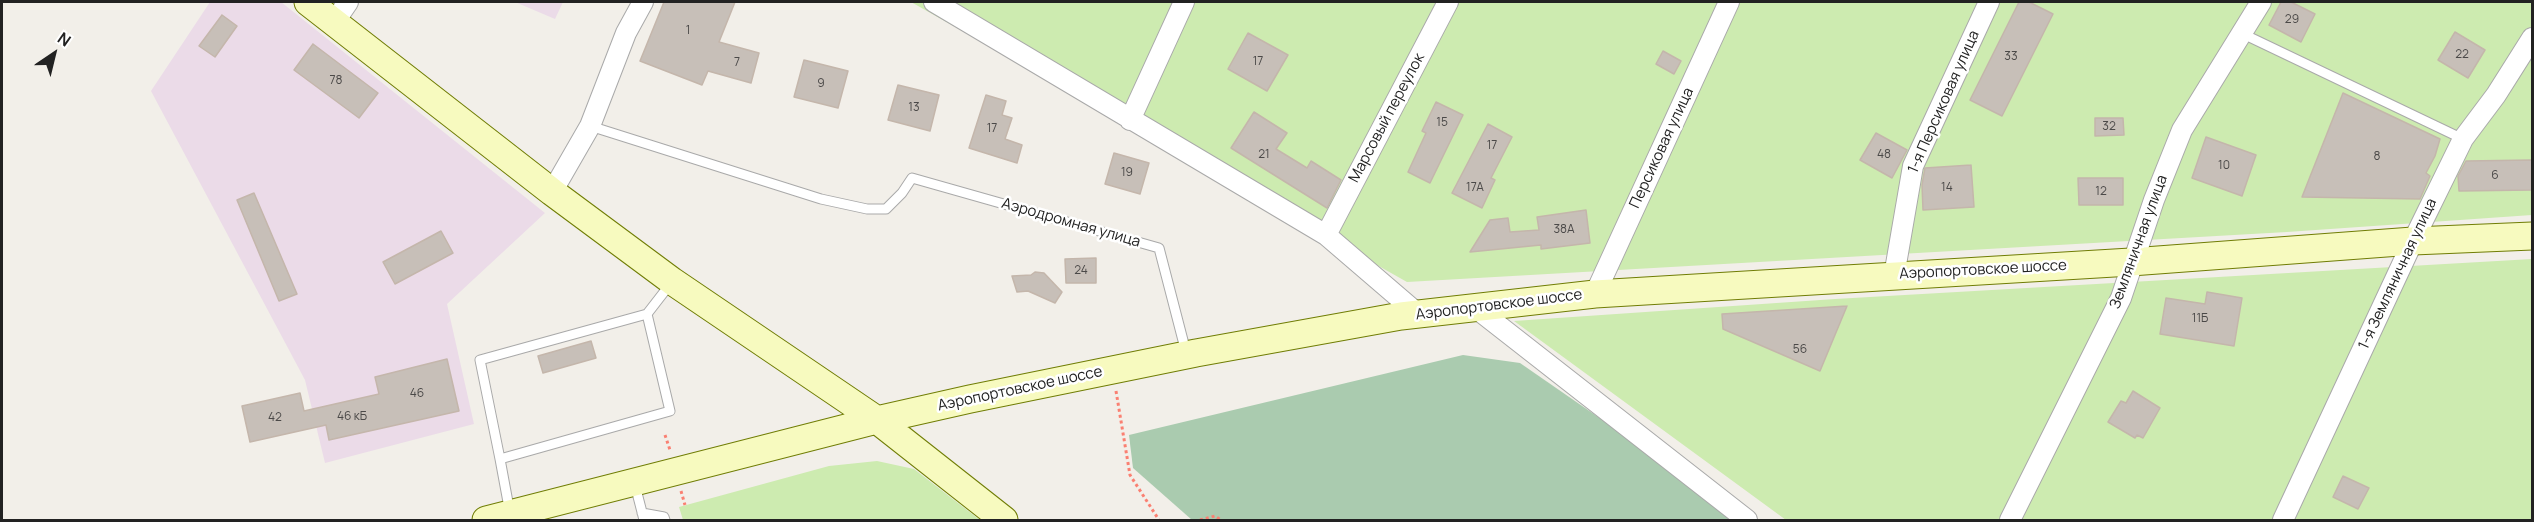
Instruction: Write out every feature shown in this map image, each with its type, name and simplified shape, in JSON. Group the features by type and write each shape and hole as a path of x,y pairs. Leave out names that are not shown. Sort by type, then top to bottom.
{"main road":[{"path":"308,2 341,11 552,192 672,281 877,420 1004,520"},
{"name":"Аэропортовское шоссе","path":"498,518 877,420 1187,355 1418,314 1595,294 2131,262 2413,241 2532,236"}],"street":[{"path":"552,192 590,126 626,33 643,2"},
{"path":"934,2 1326,235 1418,314"},
{"path":"1130,120 1184,2"},
{"name":"Марсовый переулок","path":"1326,235 1448,2"},
{"name":"Персиковая улица","path":"1595,294 1729,2"},
{"name":"1-я Персиковая улица","path":"1894,276 1913,166 1989,2"},
{"name":"Земляничная улица","path":"2010,520 2121,298 2131,262 2182,130 2261,2"},
{"name":"1-я Земляничная улица","path":"2283,520 2463,139 2496,95 2532,38"},
{"path":"1476,308 1747,520"}],"lane":[{"path":"2241,33 2463,139"},
{"name":"Аэродромная улица","path":"590,126 821,199 867,209 886,208 902,193 912,178 1159,249 1187,355"},
{"path":"498,518 500,459 480,360 647,314 672,281"},
{"path":"500,459 670,411 647,314"},
{"path":"634,482 643,517 664,517 665,520"}],"path":[{"path":"1112,370 1130,475 1160,520"},
{"path":"1200,520 1215,516 1221,520"}],"shaded area":[{"path":"210,2 281,2 545,213 447,304 474,424 325,463 305,380 151,91"},
{"path":"515,2 563,2 555,19"}],"green space":[{"path":"911,2 2532,2 2532,215 2287,232 1407,282"},
{"path":"2532,259 2532,520 1786,520 1514,321 1835,299"},
{"path":"1463,355 1520,363 1747,520 1192,520 1133,468 1129,435"},
{"path":"877,461 914,469 980,520 683,520 679,507 829,466"}],"building":[{"path":"664,2 735,2 719,42 759,53 751,83 708,71 702,85 640,61"},
{"path":"2019,2 2029,2 2053,14 2002,116 1970,100"},
{"path":"2281,2 2291,2 2315,14 2301,42 2269,25"},
{"path":"222,15 237,26 215,57 199,46"},
{"path":"2455,32 2485,50 2468,78 2438,60"},
{"path":"1248,33 1288,55 1267,91 1228,69"},
{"path":"313,44 378,93 359,118 294,70"},
{"path":"1663,51 1681,61 1674,74 1656,64"},
{"path":"804,60 848,71 838,108 794,97"},
{"path":"898,85 939,95 930,131 888,120"},
{"path":"2343,93 2440,139 2435,156 2426,173 2430,176 2420,199 2302,197"},
{"path":"986,95 1006,101 1002,115 1012,118 1005,139 1022,145 1017,163 969,148"},
{"path":"1436,102 1463,115 1430,183 1408,172 1426,133 1422,131"},
{"path":"1254,112 1287,133 1276,149 1307,168 1311,161 1341,180 1327,208 1231,148"},
{"path":"2095,118 2123,118 2124,135 2095,136"},
{"path":"1488,124 1512,137 1491,178 1495,180 1482,208 1452,193"},
{"path":"1876,133 1907,150 1892,178 1860,160"},
{"path":"2206,137 2256,155 2242,196 2192,178"},
{"path":"1114,153 1149,163 1140,194 1105,184"},
{"path":"2532,160 2532,190 2459,191 2458,176 2466,161"},
{"path":"1971,165 1974,207 1923,210 1922,185 1925,168"},
{"path":"2078,178 2123,178 2123,205 2079,205"},
{"path":"254,193 297,294 279,301 237,200"},
{"path":"1586,210 1590,243 1541,249 1541,245 1470,252 1490,220 1508,218 1510,232 1539,230 1537,217"},
{"path":"441,231 453,253 395,284 383,262"},
{"path":"1096,258 1096,283 1066,283 1065,259"},
{"path":"1035,272 1044,273 1062,292 1055,303 1028,291 1017,292 1012,276 1031,275"},
{"path":"2207,292 2242,298 2234,346 2160,334 2166,298 2205,304"},
{"path":"1847,306 1820,371 1723,329 1722,314"},
{"path":"591,341 596,358 543,373 538,356"},
{"path":"447,359 459,411 329,440 326,425 250,442 242,406 300,393 304,411 379,394 375,377"},
{"path":"2133,391 2160,408 2143,438 2137,435 2135,438 2108,422 2121,401 2126,403"},
{"path":"2343,476 2369,488 2358,509 2333,497"}]}
